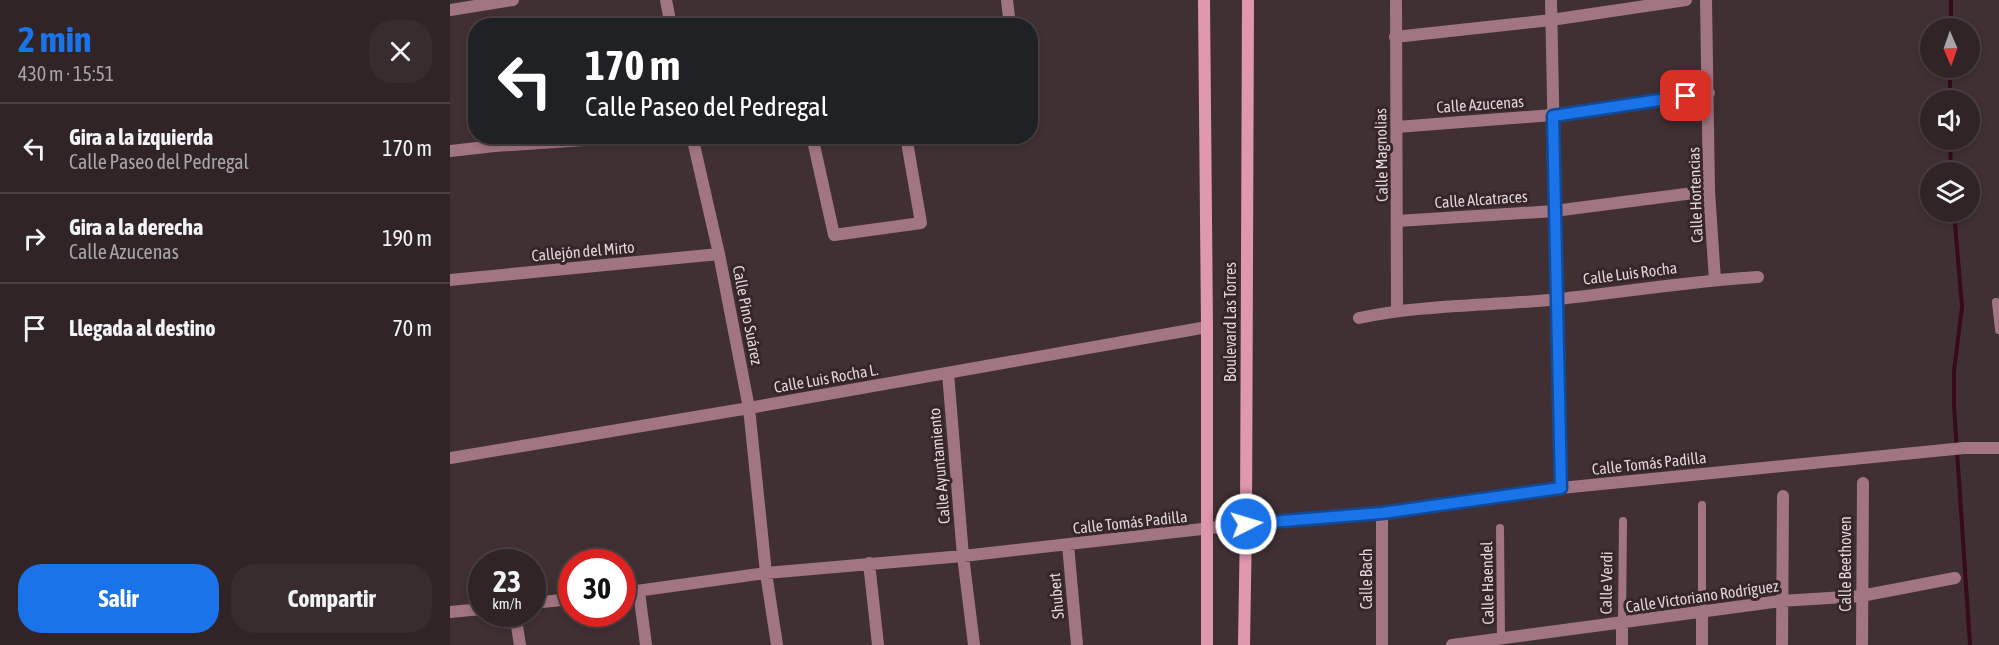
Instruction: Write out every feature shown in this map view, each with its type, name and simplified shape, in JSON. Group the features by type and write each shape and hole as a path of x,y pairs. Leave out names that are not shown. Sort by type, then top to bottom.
{"street":[{"path":"450,10 513,0"},
{"path":"666,0 669,18"},
{"path":"1007,0 1009,18"},
{"name":"Boulevard Las Torres","path":"1204,0 1207,645"},
{"name":"Boulevard Las Torres","path":"1244,645 1248,0"},
{"name":"Calle Magnolias","path":"1396,0 1398,310"},
{"path":"1551,0 1561,488"},
{"path":"1395,37 1551,20 1686,0"},
{"name":"Calle Hortencias","path":"1706,0 1709,191 1715,280"},
{"name":"Calle Azucenas","path":"1397,127 1553,116 1709,93"},
{"path":"450,151 482,144"},
{"name":"Calle Pino Suárez","path":"694,144 719,254 749,408 766,573 777,645"},
{"path":"814,144 834,235 921,223 907,144"},
{"name":"Calle Alcatraces","path":"1398,221 1554,211 1709,191"},
{"name":"Callejón del Mirto","path":"450,280 719,254"},
{"name":"Calle Luis Rocha","path":"1359,318 1398,310 1557,299 1758,277"},
{"name":"Calle Luis Rocha L.","path":"450,458 1207,327"},
{"name":"Calle Ayuntamiento","path":"948,373 963,556 974,645"},
{"name":"Calle Tomás Padilla","path":"636,592 766,573 963,556 1246,524 1382,513 1561,488 1957,449 1999,448"},
{"name":"Calle Beethoven","path":"1862,645 1863,483"},
{"path":"1782,645 1783,496"},
{"name":"Calle Bach","path":"1382,513 1382,645"},
{"name":"Shubert","path":"1068,545 1077,645"},
{"path":"869,563 878,645"},
{"name":"Calle Victoriano Rodríguez","path":"1452,645 1781,601 1861,596 1956,578"},
{"path":"639,592 646,645"},
{"path":"450,612 468,610"},
{"path":"1702,612 1702,645"},
{"name":"Calle Verdi","path":"1622,623 1622,645"},
{"path":"517,627 520,645"}],"lane":[{"path":"1996,302 1999,330"},
{"path":"1702,505 1702,612"},
{"name":"Calle Verdi","path":"1622,623 1623,521"},
{"name":"Calle Haendel","path":"1500,528 1501,637"}],"waterway":[{"path":"1951,0 1951,18"},
{"path":"1950,78 1950,90"},
{"path":"1950,150 1951,162"},
{"path":"1955,222 1962,307 1954,371 1954,406 1970,645"}],"route":[{"path":"1246,524 1382,513 1561,488 1553,116 1686,96"}]}
